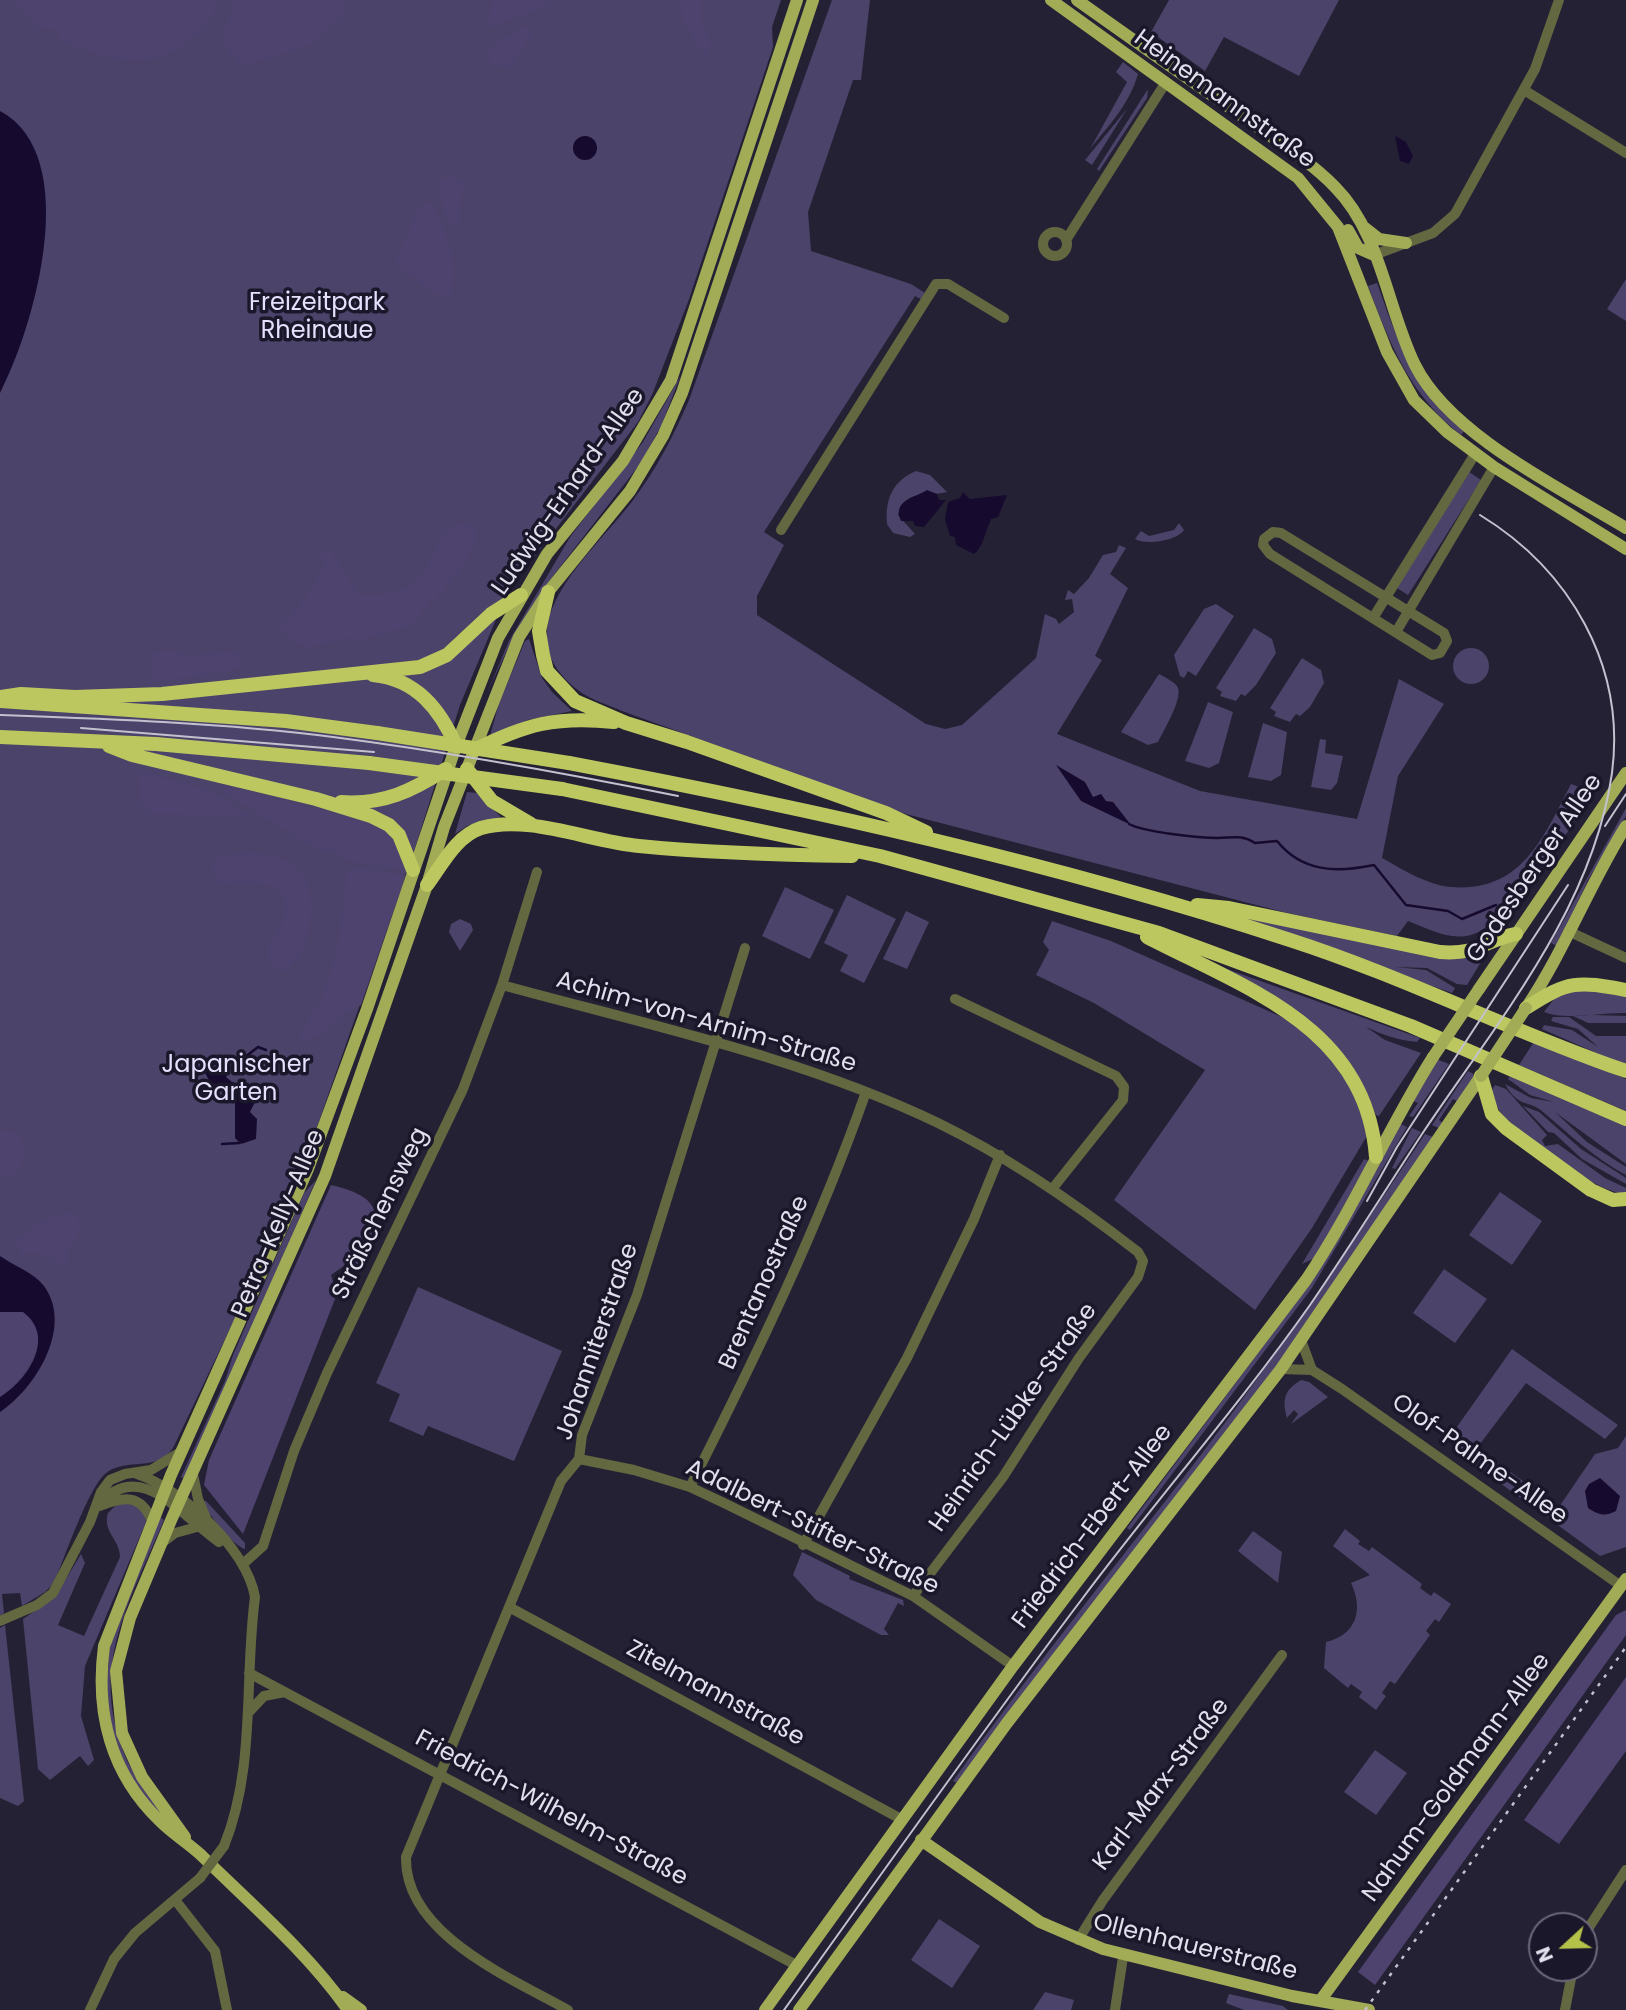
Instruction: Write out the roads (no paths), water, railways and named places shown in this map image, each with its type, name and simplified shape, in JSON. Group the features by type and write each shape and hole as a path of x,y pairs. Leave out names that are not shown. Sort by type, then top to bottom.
{"highway":[{"path":"548,592 539,631 547,671 576,701 626,723 886,813 954,845"},
{"path":"0,699 21,694 75,697 162,694 420,667 435,662 463,644 491,614 522,595"},
{"path":"344,673 384,676 417,691 434,705 492,800 535,827"},
{"path":"0,699 160,711 377,733 569,763 745,796 954,845 1164,901 1292,940 1394,977 1624,1071"},
{"path":"465,756 534,723 583,719 626,723"},
{"path":"0,737 156,744 369,763 562,789 880,856 1115,920 1181,941 1411,1026 1626,1117"},
{"path":"101,743 132,755 316,800 389,825 405,844 413,870"},
{"path":"316,800 365,803 388,800 420,786 449,767"},
{"path":"427,885 458,842 468,834 494,826 535,827 639,846 801,855 880,856"},
{"path":"1164,901 1229,908 1449,952 1479,949 1516,933"},
{"path":"1115,920 1256,994 1314,1030 1338,1056 1357,1083 1371,1123 1376,1157"},
{"path":"1526,1008 1564,986 1586,983 1626,990"},
{"path":"1481,1076 1492,1114 1506,1128 1591,1190 1613,1199 1626,1199"}],"main road":[{"name":"Ludwig-Erhard-Allee","path":"465,756 498,638 556,543 643,432 671,380 797,0"},
{"name":"Ludwig-Erhard-Allee","path":"449,767 465,756 519,637 548,592 630,491 663,436 682,393 813,0"},
{"name":"Heinemannstraße","path":"1051,0 1298,177 1338,227 1387,352 1404,386 1430,418 1494,467 1625,549"},
{"name":"Heinemannstraße","path":"1077,0 1311,166 1335,187 1358,219 1374,255 1400,329 1422,377 1453,416 1500,450 1626,528"},
{"path":"1166,82 1174,69"},
{"path":"1298,177 1326,196 1358,248 1374,255"},
{"path":"1358,219 1379,239 1406,243"},
{"path":"1353,264 1374,255"},
{"path":"1475,454 1486,440"},
{"path":"1494,467 1500,450"},
{"path":"1625,549 1622,541 1626,534"},
{"name":"Petra-Kelly-Allee","path":"194,1849 133,1762 122,1733 117,1705 116,1671 123,1641 179,1503 325,1176 427,885 465,756"},
{"name":"Petra-Kelly-Allee","path":"194,1849 162,1823 132,1788 109,1742 103,1719 100,1675 104,1646 164,1492 307,1169 367,1009 449,767"},
{"name":"Godesberger Allee","path":"1433,1057 1626,773"},
{"path":"1526,1008 1543,983 1598,872 1626,826"},
{"name":"Friedrich-Ebert-Allee","path":"799,2010 921,1840 1081,1626 1281,1369 1526,1008"},
{"name":"Friedrich-Ebert-Allee","path":"765,2010 1013,1666 1306,1280 1341,1225 1399,1111 1433,1057"},
{"name":"Nahum-Goldmann-Allee","path":"1317,2005 1623,1582"},
{"name":"Ollenhauerstraße","path":"921,1840 1040,1922 1078,1940 1123,1957 1317,2005 1369,2010"},
{"path":"194,1849 350,2010"},
{"path":"334,1991 361,2010"}],"street":[{"path":"1374,255 1433,233 1455,214 1524,90 1559,0"},
{"path":"1066,240 1166,82"},
{"path":"1524,90 1626,153"},
{"path":"781,530 936,284 948,284 1004,318"},
{"path":"1373,618 1475,454"},
{"path":"1396,632 1494,467"},
{"path":"1281,533 1409,611 1444,633 1447,641 1445,648 1432,655 1270,554 1263,545 1267,534 1281,533"},
{"name":"Sträßchensweg","path":"243,1564 263,1546 301,1433 463,1089 502,985 537,872"},
{"path":"1569,931 1626,958"},
{"name":"Johanniterstraße","path":"568,2010 458,1946 417,1903 409,1888 406,1857 561,1481 579,1459 582,1435 641,1284 713,1044 745,948"},
{"name":"Achim-von-Arnim-Straße","path":"502,985 789,1064 937,1122 1053,1188 1139,1252 1143,1261"},
{"path":"956,999 1116,1076 1122,1083 1123,1100 1053,1188"},
{"name":"Brentanostraße","path":"690,1487 773,1323 836,1177 866,1092"},
{"path":"803,1545 907,1359 964,1241 1000,1156"},
{"name":"Heinrich-Lübke-Straße","path":"913,1597 1003,1478 1079,1358 1138,1277 1143,1261"},
{"path":"1281,1369 1312,1370 1301,1340"},
{"name":"Olof-Palme-Allee","path":"1312,1370 1623,1582"},
{"path":"97,1508 101,1492 110,1480 162,1465 183,1451"},
{"name":"Adalbert-Stifter-Straße","path":"579,1459 634,1470 690,1487 913,1597 1013,1666"},
{"path":"90,2010 114,1959 135,1933 176,1902 200,1878 224,1846 240,1800 255,1597 243,1564 211,1527 137,1474"},
{"path":"194,1474 198,1499 211,1527"},
{"path":"0,1621 37,1605 52,1593 97,1508 110,1493 124,1485 142,1486 164,1492"},
{"path":"97,1508 122,1498 134,1499 145,1506 152,1521"},
{"path":"179,1503 197,1527 232,1551"},
{"path":"162,1543 175,1533 197,1527"},
{"name":"Zitelmannstraße","path":"509,1607 901,1819"},
{"name":"Karl-Marx-Straße","path":"1078,1940 1103,1900 1282,1656"},
{"name":"Friedrich-Wilhelm-Straße","path":"250,1673 796,1965"},
{"path":"247,1715 264,1696 285,1692"},
{"path":"1598,1913 1626,1870"},
{"path":"176,1902 215,1951 227,2010"},
{"path":"1115,2010 1123,1957"},
{"path":"1565,2010 1570,1982"}],"waterway":[{"path":"1129,824 1146,830 1186,836 1241,837 1255,843 1277,841 1297,859 1321,868 1346,869 1374,865 1406,905 1448,911 1462,919 1496,905"},
{"path":"232,1067 258,1047 266,1050"},
{"path":"209,1066 220,1061 237,1063"},
{"path":"222,1144 239,1143"}],"tram line":[{"path":"784,2010 1044,1650 1310,1305 1424,1131 1511,1005 1564,917 1602,823 1612,773 1614,733 1610,695 1600,659 1585,624 1565,593 1541,563 1512,537 1480,515"},
{"path":"0,715 125,720 292,732 420,749 678,796"},
{"path":"81,728 374,752"},
{"path":"1605,826 1626,794"},
{"path":"1367,1201 1397,1147 1568,885"}],"railway":[{"path":"1365,2010 1626,1647"}],"park label":[{"name":"Freizeitpark Rheinaue","path":"317,318"},
{"name":"Japanischer Garten","path":"236,1080"}]}
